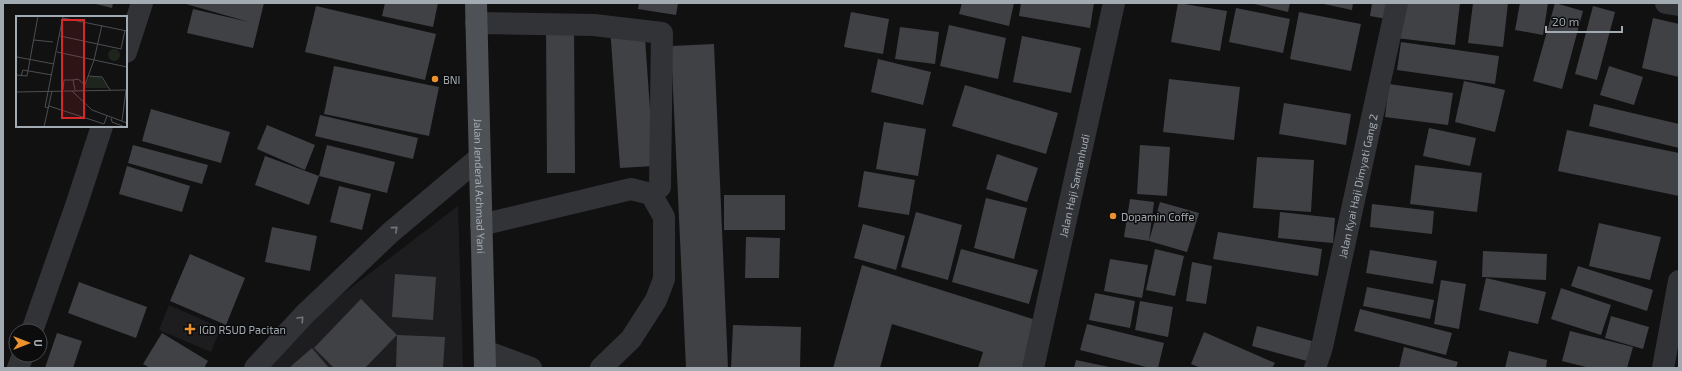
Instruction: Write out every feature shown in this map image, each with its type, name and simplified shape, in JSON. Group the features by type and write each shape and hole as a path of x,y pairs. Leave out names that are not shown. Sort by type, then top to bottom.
{"main road":[{"name":"Jalan Jenderal Achmad Yani","path":"476,13 485,359"}],"street":[{"path":"127,49 142,3"},
{"name":"Jalan Haji Samanhudi","path":"1033,368 1114,3"},
{"name":"Jalan Kyai Haji Dimyati Gang 2","path":"1315,368 1325,331 1397,3"},
{"path":"1666,3 1679,5"},
{"path":"476,13 662,33 660,187"},
{"path":"35,323 102,127"},
{"path":"255,368 305,314 390,233 479,158"},
{"path":"481,225 631,189 651,194 664,217 664,279 656,300 631,339 602,368"},
{"path":"1663,368 1679,281"},
{"path":"485,359 531,368"}],"shaded area":[{"path":"458,206 463,368 267,368 310,319"},
{"name":"IGD RSUD Pacitan","path":"169,305 221,328 211,352 159,330"}],"building":[{"path":"92,3 113,3 112,8"},
{"path":"186,3 264,3 253,48 187,33 193,9 249,22"},
{"path":"385,3 438,3 433,27 382,16"},
{"path":"639,3 678,3 676,15 638,9"},
{"path":"962,3 1014,3 1009,26 959,14"},
{"path":"1021,3 1094,3 1090,28 1019,16"},
{"path":"1178,3 1227,11 1220,51 1171,42"},
{"path":"1250,3 1290,3 1288,12"},
{"path":"1319,3 1353,3 1352,10"},
{"path":"1372,3 1389,3 1387,19 1370,16"},
{"path":"1401,3 1460,3 1455,45 1396,38"},
{"path":"1473,3 1508,3 1503,47 1468,43"},
{"path":"1520,3 1548,3 1543,35 1515,30"},
{"path":"1555,3 1583,11 1562,89 1533,81"},
{"path":"316,6 436,34 425,80 305,52"},
{"path":"1593,6 1615,12 1597,80 1575,74"},
{"path":"1236,8 1290,19 1283,53 1229,42"},
{"path":"851,12 889,19 883,54 844,47"},
{"path":"1299,12 1361,24 1351,71 1290,59"},
{"path":"1653,18 1679,24 1679,77 1642,68"},
{"path":"546,24 574,24 575,173 547,173"},
{"path":"644,24 654,166 620,168 610,27"},
{"path":"949,25 1006,38 998,79 940,66"},
{"path":"900,27 939,32 935,64 895,59"},
{"path":"1022,36 1081,48 1071,93 1013,82"},
{"path":"1401,42 1499,56 1495,84 1397,70"},
{"path":"714,44 728,368 686,368 671,46"},
{"path":"878,59 931,72 923,105 871,92"},
{"path":"334,66 439,87 429,136 324,114"},
{"path":"1609,66 1643,77 1634,105 1600,95"},
{"path":"1169,79 1240,87 1234,140 1163,132"},
{"path":"1464,81 1505,90 1495,132 1455,122"},
{"path":"1389,84 1453,93 1448,125 1385,117"},
{"path":"965,85 1058,113 1046,154 952,126"},
{"path":"1284,103 1351,114 1346,145 1279,134"},
{"path":"1594,104 1679,124 1679,148 1589,126"},
{"path":"151,109 230,132 221,163 142,141"},
{"path":"320,115 418,138 413,159 315,136"},
{"path":"884,122 926,129 918,176 876,169"},
{"path":"267,125 315,145 305,170 257,149"},
{"path":"1429,128 1476,138 1470,166 1423,156"},
{"path":"1567,130 1679,153 1679,196 1558,171"},
{"path":"133,145 208,165 202,184 128,163"},
{"path":"327,145 395,162 387,193 319,176"},
{"path":"1140,145 1170,147 1167,196 1137,194"},
{"path":"997,154 1038,168 1027,202 986,189"},
{"path":"265,156 319,176 309,205 255,185"},
{"path":"1257,157 1314,160 1311,212 1253,208"},
{"path":"1415,165 1482,173 1477,212 1410,204"},
{"path":"127,166 190,186 182,212 119,194"},
{"path":"864,171 915,180 909,215 858,207"},
{"path":"339,186 371,194 362,230 330,222"},
{"path":"724,195 785,195 785,230 724,230"},
{"path":"986,198 1027,208 1014,259 974,248"},
{"path":"1130,199 1154,202 1149,241 1124,237"},
{"path":"1160,202 1199,213 1187,252 1149,241"},
{"path":"1372,204 1434,211 1432,234 1370,227"},
{"path":"916,212 962,225 948,280 901,267"},
{"path":"1280,212 1335,218 1333,243 1278,238"},
{"path":"1599,223 1661,237 1650,280 1589,266"},
{"path":"863,224 905,236 896,270 854,258"},
{"path":"272,227 317,236 310,271 265,262"},
{"path":"1218,232 1322,249 1318,276 1213,259"},
{"path":"746,237 780,238 779,278 745,278"},
{"path":"961,249 1038,270 1029,304 952,282"},
{"path":"1155,249 1184,256 1175,296 1146,290"},
{"path":"1370,250 1437,261 1433,284 1366,273"},
{"path":"1483,251 1547,254 1546,280 1482,277"},
{"path":"190,254 245,278 226,325 170,301"},
{"path":"1110,259 1148,265 1142,298 1104,291"},
{"path":"1192,262 1212,266 1206,304 1186,301"},
{"path":"862,265 1039,321 1025,368 978,368 983,352 892,324 880,368 833,368"},
{"path":"1578,266 1653,290 1647,311 1571,286"},
{"path":"395,274 436,277 433,320 392,317"},
{"path":"1486,278 1546,292 1538,324 1479,310"},
{"path":"1441,280 1466,284 1459,329 1434,324"},
{"path":"79,282 147,307 136,338 68,313"},
{"path":"1367,287 1434,300 1430,319 1363,306"},
{"path":"1561,288 1611,305 1601,335 1551,319"},
{"path":"1095,293 1135,301 1130,328 1089,320"},
{"path":"361,299 397,335 365,368 334,368 314,348"},
{"path":"1140,301 1173,307 1168,337 1135,330"},
{"path":"1360,309 1452,333 1446,355 1354,331"},
{"path":"1611,316 1649,327 1643,349 1605,338"},
{"path":"1087,324 1164,343 1158,368 1150,368 1080,350"},
{"path":"733,325 801,327 800,368 731,368"},
{"path":"1257,326 1312,341 1307,361 1252,346"},
{"path":"1570,331 1633,347 1627,368 1590,368 1562,361"},
{"path":"1204,332 1275,363 1272,368 1201,368 1191,364"},
{"path":"57,333 82,341 73,368 45,368 48,363"},
{"path":"162,333 208,361 204,368 150,368 143,364"},
{"path":"397,335 445,337 443,368 396,368"},
{"path":"1404,347 1458,362 1456,368 1399,368"},
{"path":"312,348 329,368 289,368"},
{"path":"1509,351 1547,360 1546,368 1505,368"},
{"path":"1076,360 1109,367 1109,368 1074,368"}],"place":[{"name":"BNI","path":"435,79"},
{"name":"Dopamin Coffe","path":"1113,216"},
{"name":"IGD RSUD Pacitan","path":"190,329"}]}
